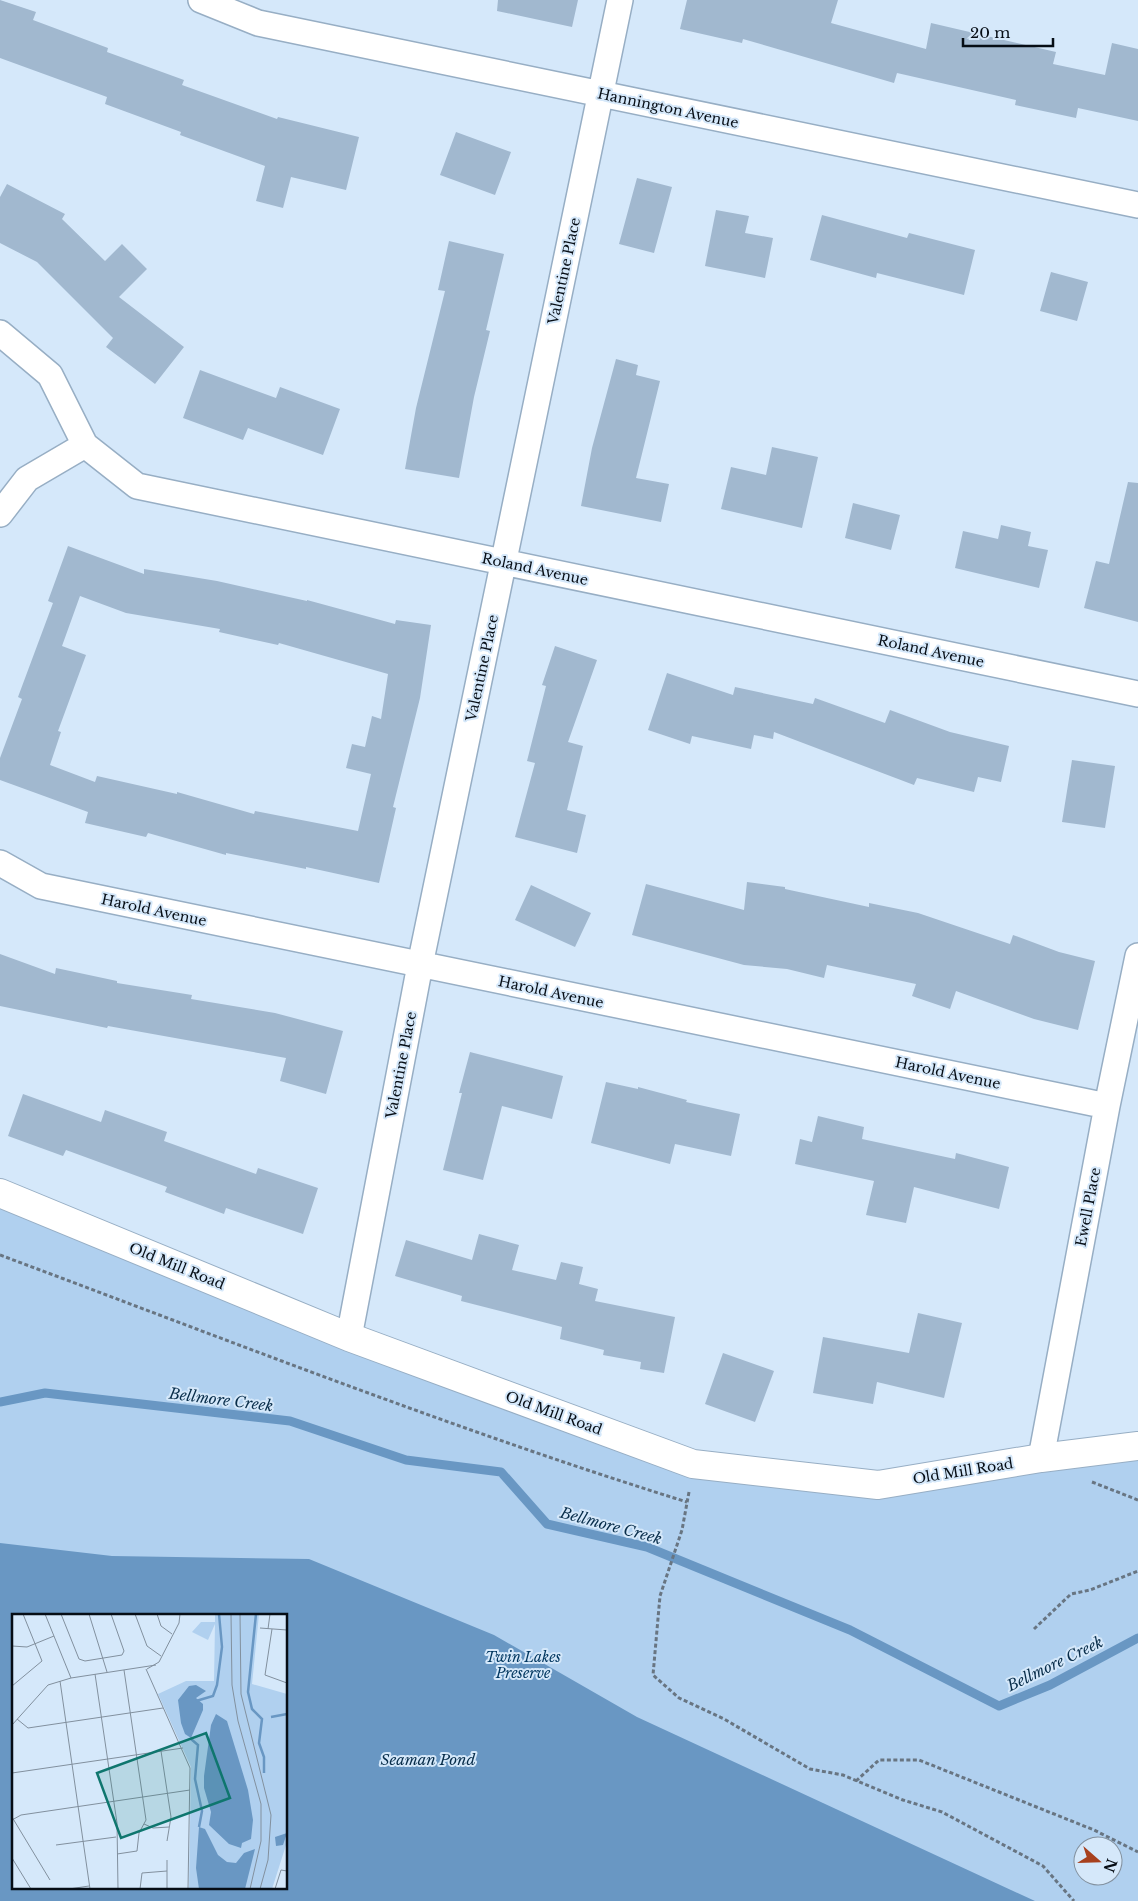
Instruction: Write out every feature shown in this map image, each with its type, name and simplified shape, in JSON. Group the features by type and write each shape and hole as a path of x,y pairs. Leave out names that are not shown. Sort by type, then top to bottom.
{"street":[{"name":"Hannington Avenue","path":"200,0 258,23 1138,205"},
{"name":"Valentine Place","path":"349,1337 420,965 620,0"},
{"name":"Roland Avenue","path":"0,333 50,375 85,445 137,486 1138,694"},
{"path":"0,514 27,479 85,445"},
{"name":"Harold Avenue","path":"0,863 41,886 1107,1106"},
{"name":"Ewell Place","path":"1041,1458 1107,1106 1138,956"},
{"name":"Old Mill Road","path":"0,1193 349,1337 693,1464 878,1485 1041,1458 1138,1446"}],"path":[{"path":"0,1255 576,1468 687,1502"},
{"path":"693,1464 679,1538 660,1596 653,1674 679,1698 724,1719 810,1769 843,1776 903,1800 942,1812 1043,1866 1074,1901"},
{"path":"1034,1629 1071,1594 1090,1590 1138,1571"},
{"path":"856,1781 879,1760 919,1760 1094,1830 1138,1852"}],"green space":[{"name":"Twin Lakes Preserve","path":"0,1207 705,1478 1022,1475 1138,1460 1138,1901 0,1901"}],"water":[{"name":"Seaman Pond","path":"0,1543 112,1556 309,1559 494,1635 637,1717 1035,1901 0,1901"}],"building":[{"path":"0,0 36,12 33,20 108,48 107,52 184,80 182,85 277,119 278,117 359,137 346,190 291,177 283,208 256,201 265,166 180,135 181,132 105,104 107,97 0,58"},
{"path":"498,0 578,0 572,27 497,11"},
{"path":"687,0 838,0 831,23 926,49 931,23 1056,52 1053,64 1105,75 1112,43 1138,49 1138,121 1078,108 1076,118 1015,105 1016,100 897,73 894,83 743,39 742,43 680,29"},
{"path":"456,132 511,152 495,195 440,175"},
{"path":"637,178 672,187 654,253 619,244"},
{"path":"7,184 65,214 62,219 105,261 122,244 147,269 119,297 184,347 155,384 106,347 113,338 37,262 0,243 0,197"},
{"path":"716,210 749,216 745,233 773,238 765,278 705,266"},
{"path":"822,215 907,238 909,233 975,250 964,295 877,273 876,278 810,260"},
{"path":"449,241 504,254 486,330 490,331 474,397 459,478 405,469 416,408 445,291 438,290"},
{"path":"1051,272 1088,282 1077,321 1040,311"},
{"path":"616,359 638,365 636,375 660,381 636,478 669,484 661,522 581,506 592,448"},
{"path":"200,370 276,398 280,387 340,409 323,455 248,428 243,440 183,418"},
{"path":"772,447 818,457 802,528 721,509 731,467 766,475"},
{"path":"1128,482 1138,483 1138,622 1084,608 1096,561 1109,564"},
{"path":"853,503 900,515 891,550 845,538"},
{"path":"1001,525 1031,532 1028,546 1048,550 1039,588 955,568 963,531 998,539"},
{"path":"68,546 144,574 144,569 217,581 307,600 395,624 396,620 431,625 420,698 393,807 396,808 379,883 306,867 306,869 226,853 226,855 148,833 146,837 85,823 88,812 0,780 0,758 22,699 18,697 53,603 48,601","holes":["80,596 126,613 220,629 219,632 278,645 279,643 388,674 381,719 372,716 365,747 352,744 346,768 371,774 358,831 255,811 254,814 177,792 177,794 97,776 95,782 50,765 61,732 58,731 86,655 62,646"]},
{"path":"555,646 597,660 568,742 583,746 567,810 586,815 577,853 515,837 535,763 527,761 546,686 542,685"},
{"path":"667,673 733,695 735,687 813,704 815,698 885,723 890,710 950,732 1009,746 1001,782 978,777 974,792 917,778 914,785 774,732 773,739 754,735 751,749 692,736 690,744 648,730"},
{"path":"1072,760 1115,766 1105,828 1062,822"},
{"path":"747,882 785,887 785,889 869,907 869,903 918,913 1010,944 1013,935 1059,952 1095,961 1078,1030 1034,1019 956,991 950,1009 912,996 916,984 827,965 824,978 787,969 744,965 632,935 646,884 744,910"},
{"path":"531,885 591,913 575,947 515,920"},
{"path":"0,954 55,974 56,968 117,981 117,983 192,995 191,999 275,1013 343,1031 326,1094 280,1081 286,1058 108,1026 107,1028 0,1006"},
{"path":"470,1052 563,1076 552,1119 502,1106 483,1180 443,1170 462,1093 459,1093"},
{"path":"606,1082 638,1089 638,1087 687,1100 686,1102 740,1114 731,1156 675,1144 670,1164 591,1143"},
{"path":"23,1094 101,1122 105,1110 167,1132 164,1141 256,1174 258,1168 318,1188 303,1234 226,1208 224,1214 165,1192 167,1187 66,1150 63,1156 8,1136"},
{"path":"818,1116 864,1127 862,1139 955,1159 956,1153 1009,1167 999,1209 914,1187 906,1223 866,1215 874,1181 795,1164 800,1139 812,1142"},
{"path":"479,1234 519,1245 512,1270 556,1280 561,1262 583,1267 579,1284 598,1289 595,1301 675,1317 664,1373 640,1369 641,1362 603,1355 604,1350 560,1339 562,1327 461,1301 462,1296 395,1276 406,1240 472,1260"},
{"path":"918,1313 962,1323 944,1398 877,1382 873,1404 813,1393 823,1337 909,1353"},
{"path":"723,1353 774,1371 755,1422 705,1404"}],"waterway":[{"name":"Bellmore Creek","path":"0,1402 45,1393 290,1421 406,1460 501,1472 547,1524 647,1547 850,1630 999,1706 1050,1685 1138,1638"}]}
